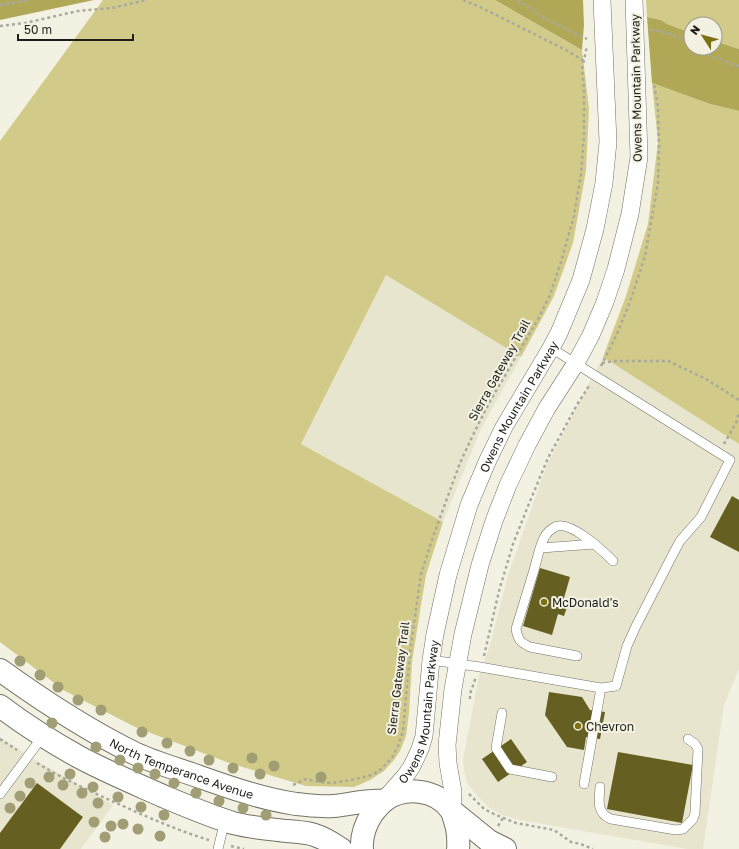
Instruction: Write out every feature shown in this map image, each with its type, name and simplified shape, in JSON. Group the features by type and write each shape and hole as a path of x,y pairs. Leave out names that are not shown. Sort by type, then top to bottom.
{"main road":[{"name":"North Temperance Avenue","path":"0,670 68,716 103,736 136,753 210,781 245,792 291,803 332,806 354,804 373,800 384,801"},
{"path":"0,687 30,703 68,716"},
{"path":"0,706 43,736 80,757 117,776 178,802 234,823 259,828 316,835 324,838 341,849"},
{"path":"362,849 363,834 375,811 384,801 396,794 412,791 421,792 436,797 489,841 505,849"},
{"path":"452,811 458,833 458,849"}],"street":[{"name":"Owens Mountain Parkway","path":"384,801 406,775 415,761 424,736 431,660 436,627 448,575 469,505 504,427 551,348 581,280 595,229 604,183 608,142 602,0"},
{"name":"Owens Mountain Parkway","path":"452,811 453,792 448,763 448,745 453,689 467,614 480,565 494,521 508,485 527,445 547,408 580,366 605,302 616,268 630,214 639,157 634,0"}],"lane":[{"path":"431,660 457,663 601,688 616,686 627,646 636,626 680,541 701,516 730,460 551,348"},
{"path":"578,656 530,647 523,644 517,636 516,629 544,538 555,526 560,525 567,527 580,533 595,544 612,561"},
{"path":"541,548 595,544"},
{"path":"584,784 601,688"},
{"path":"502,713 496,748 510,769 552,777"},
{"path":"0,794 43,736"},
{"path":"600,787 600,809 604,815 611,819 676,830 683,829 693,819 695,813 698,750 695,744 688,739"},
{"path":"218,846 225,820"}],"path":[{"path":"0,5 30,0"},
{"path":"0,26 25,23 78,11 112,8 146,0"},
{"path":"464,0 566,50 584,61"},
{"path":"517,0 546,19 587,39"},
{"path":"635,28 659,31 683,40"},
{"name":"Sierra Gateway Trail","path":"306,779 319,782 331,782 351,780 372,775 380,770 393,756 398,746 403,731 410,652 421,574 431,541 470,440 489,403 538,319 550,295 574,216 581,174 584,135 584,88 582,69 587,47 587,32"},
{"path":"711,56 727,63 739,66"},
{"path":"580,366 614,361 668,362 706,379 739,400"},
{"path":"719,454 736,423 739,412"},
{"path":"0,739 62,777 129,809 218,846 244,849"},
{"path":"468,792 484,809 496,815 516,823 554,830 571,842 593,849"}],"shaded area":[{"path":"0,0 94,0 0,20"},
{"path":"103,0 495,0 582,50 589,109 586,171 573,243 554,296 521,357 386,275 301,444 443,522 426,575 412,662 406,736 400,751 384,771 370,780 354,787 306,786 229,763 135,727 65,691 0,642 0,141"},
{"path":"495,0 583,0 584,25 582,50"},
{"path":"646,0 739,0 739,49 723,44 723,16 683,16 683,30 661,20 647,17"},
{"path":"647,17 661,20 683,30 683,56 723,56 723,44 739,49 739,111 710,104 652,83"},
{"path":"652,83 710,104 739,111 739,444 603,357 626,296 648,224 658,142"},
{"path":"386,275 521,357 481,429 443,522 301,444"},
{"path":"603,357 739,444 739,669 724,705 703,849 687,849 519,820 502,815 490,808 478,797 467,783 464,770 463,760 479,676 490,645 508,575 547,464"},
{"path":"0,737 32,758 113,805 81,849 0,849"}],"building":[{"path":"732,496 739,500 739,552 710,537"},
{"path":"540,568 570,577 562,605 567,607 564,616 558,614 552,635 523,626"},
{"name":"Chevron","path":"549,692 582,697 590,710 605,712 600,739 586,737 584,750 567,747 545,715"},
{"path":"511,739 527,762 498,782 482,759"},
{"path":"618,752 693,765 682,823 607,809"},
{"path":"37,783 83,817 60,849 0,849 0,833"}],"place":[{"name":"McDonald's","path":"544,602"},
{"name":"Chevron","path":"578,726"}]}
